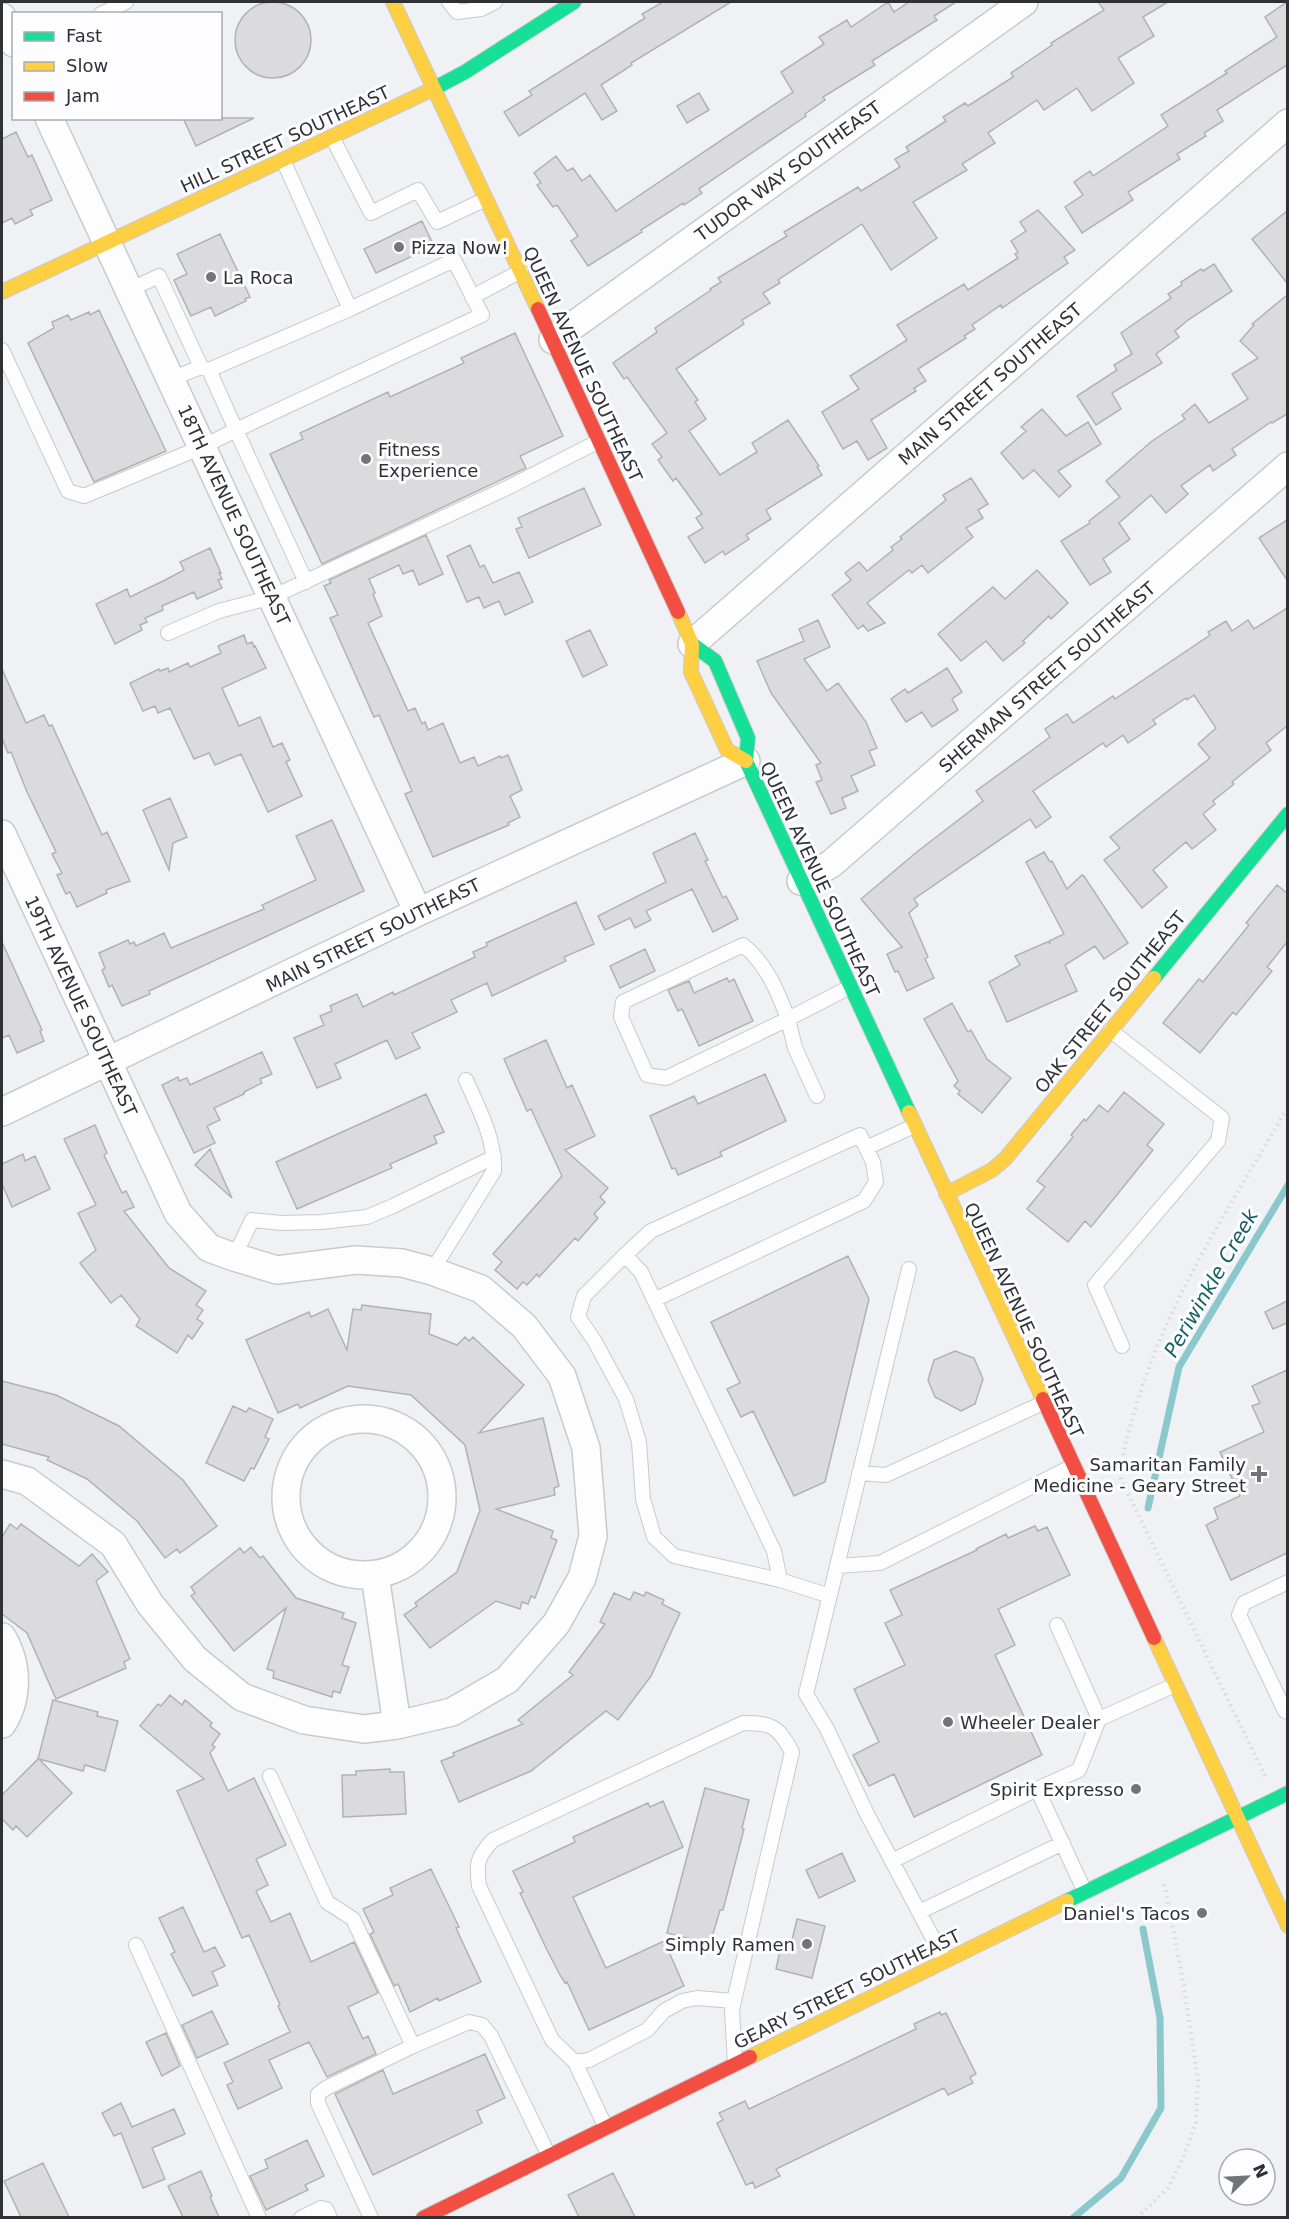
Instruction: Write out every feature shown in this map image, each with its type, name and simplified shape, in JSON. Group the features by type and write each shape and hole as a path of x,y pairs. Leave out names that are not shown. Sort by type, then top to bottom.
{"main road":[{"name":"QUEEN AVENUE SOUTHEAST","path":"393,2 553,340 692,644 691,672 727,750 746,761"},
{"name":"HILL STREET SOUTHEAST","path":"2,292 434,89 465,72 546,14 574,2"},
{"name":"QUEEN AVENUE SOUTHEAST","path":"692,644 715,661 748,738 746,761 1287,1926"},
{"name":"OAK STREET SOUTHEAST","path":"946,1194 992,1170 1005,1160 1287,814"},
{"name":"GEARY STREET SOUTHEAST","path":"423,2217 1282,1795"}],"street":[{"name":"TUDOR WAY SOUTHEAST","path":"553,340 1024,2"},
{"path":"2,17 12,39"},
{"name":"18TH AVENUE SOUTHEAST","path":"50,120 418,912"},
{"name":"MAIN STREET SOUTHEAST","path":"692,644 1287,123"},
{"name":"SHERMAN STREET SOUTHEAST","path":"801,881 831,864 1287,466"},
{"name":"MAIN STREET SOUTHEAST","path":"2,1112 418,912 746,761"},
{"name":"19TH AVENUE SOUTHEAST","path":"2,834 106,1063 178,1213 209,1248 277,1270 356,1260 402,1263 481,1289 524,1326 562,1376 586,1448 593,1536 582,1578 556,1624 507,1680 452,1712 397,1725 364,1729 304,1720 242,1697 195,1659 150,1604 113,1545 27,1481 2,1474"},
{"path":"352,1418 387,1421 418,1439 437,1468 442,1503 432,1537 408,1562 375,1575 340,1572 310,1554 290,1525 285,1490 296,1456 320,1431 352,1418"},
{"path":"375,1575 397,1725"},
{"path":"2,1637 9,1649 16,1681 9,1712 2,1724"}],"lane":[{"path":"105,12 126,2"},
{"path":"448,2 457,12 482,9 495,2"},
{"path":"332,137 371,213 418,190 437,222 486,199"},
{"path":"283,160 350,309"},
{"path":"2,350 68,490 84,496 202,447 482,315 454,260 350,309 205,368 171,379"},
{"path":"472,297 520,271"},
{"path":"129,290 159,276 236,430 306,582"},
{"path":"168,633 219,611 272,597 306,582 509,487 599,441"},
{"path":"818,1096 795,1048 788,1019 779,994 755,955 743,945 623,1002 621,1017 647,1075 666,1078 788,1019 850,987"},
{"path":"1110,1030 1222,1118 1218,1141 1095,1285 1122,1346"},
{"path":"432,1271 494,1171 495,1157 482,1116 466,1080"},
{"path":"866,1148 914,1126"},
{"path":"654,1300 864,1201 876,1182 873,1162 860,1135 651,1231 584,1296 578,1317 594,1340 626,1399 639,1442 643,1499 654,1537 674,1557 780,1580 830,1596"},
{"path":"234,1257 252,1220 282,1223 321,1222 367,1217 495,1157"},
{"path":"625,1255 641,1272 774,1551 780,1580"},
{"path":"909,1269 806,1694 827,1729 867,1814 945,1961"},
{"path":"860,1473 886,1475 1043,1403"},
{"path":"837,1566 880,1563 1073,1466"},
{"path":"1287,1582 1244,1603 1239,1615 1287,1712"},
{"path":"1057,1625 1099,1719"},
{"path":"892,1861 1078,1770 1099,1719 1175,1685"},
{"path":"606,2127 575,2062 552,2040 479,1886 477,1869 480,1854 493,1840 743,1723 764,1723 782,1733 792,1752 732,2011 735,2065"},
{"path":"270,1776 327,1902 353,1919 413,2046"},
{"path":"1037,1789 1086,1892"},
{"path":"919,1912 1063,1843"},
{"path":"136,1945 259,2217"},
{"path":"575,2062 589,2060 647,2030 664,2011 682,2001 697,1998 734,2001"},
{"path":"371,2217 318,2103 318,2094 413,2046 469,2022 482,2025 491,2036 549,2156"},
{"path":"301,2217 321,2208 326,2209 330,2217"}],"path":[{"path":"1282,1795 1121,1479 1122,1455 1148,1366 1188,1278 1287,1107"},
{"path":"1137,2217 1168,2188 1183,2158 1196,2123 1198,2080 1160,1856"}],"building":[{"path":"273,2 287,5 300,13 308,26 311,40 308,54 300,67 287,75 273,78 259,75 246,67 238,54 235,40 238,26 246,13 259,5"},
{"path":"663,2 731,2 631,63 632,65 601,85 617,111 602,120 585,93 519,136 504,112 532,95 529,91 645,18 642,14"},
{"path":"888,2 894,12 909,2 956,2 934,16 937,20 872,61 875,65 823,97 825,100 805,114 806,116 699,189 702,193 684,205 683,203 588,266 571,241 578,236 557,205 553,207 537,185 541,183 534,173 556,156 567,171 573,168 582,181 590,175 616,211 793,92 781,72 824,44 819,37 847,20 851,27"},
{"path":"1098,2 1168,2 1143,17 1154,36 1118,58 1134,83 1092,111 1077,88 1044,110 1037,100 988,133 995,143 962,164 967,170 913,202 937,238 891,270 862,224 778,280 780,283 763,293 770,303 742,320 744,324 676,369 698,400 695,402 706,419 689,431 720,475 757,452 752,443 788,420 819,466 817,467 822,475 766,510 771,519 746,535 749,539 725,555 723,551 705,563 688,537 703,528 696,518 702,514 676,478 673,481 658,460 662,457 652,444 667,433 627,377 624,379 613,363 657,332 655,328 721,282 718,278 787,236 784,232 858,187 861,191 900,167 895,159 909,151 906,147 946,121 943,117 965,103 968,106 1013,77 1011,73 1052,45 1051,43 1104,10"},
{"path":"1287,2 1287,65 1217,110 1223,121 1204,133 1206,136 1177,154 1180,159 1128,192 1133,200 1082,233 1065,207 1083,195 1074,182 1090,171 1093,176 1168,126 1161,115 1227,73 1225,71 1277,37 1265,17"},
{"path":"699,93 709,110 687,123 677,106"},
{"path":"254,118 196,146 184,120"},
{"path":"16,132 28,157 32,155 52,200 30,210 33,215 15,224 12,218 2,223 2,139"},
{"path":"1038,210 1075,250 1064,257 1068,263 1002,308 1001,305 972,325 975,329 964,336 966,338 918,369 926,381 914,388 916,391 871,420 887,448 868,460 857,441 843,449 822,412 859,389 850,376 907,340 897,325 964,284 968,290 1018,258 1015,254 1018,252 1011,241 1026,231 1020,222"},
{"path":"1287,211 1287,283 1252,239"},
{"name":"Pizza Now!","path":"422,221 434,246 376,273 364,249"},
{"name":"La Roca","path":"220,234 250,297 215,316 211,307 191,316 174,280 187,274 177,254"},
{"path":"1214,264 1232,291 1175,331 1179,337 1156,354 1162,363 1112,393 1121,409 1096,425 1077,396 1117,370 1114,365 1132,354 1121,333 1171,298 1168,294 1182,285 1181,282 1201,269 1203,271"},
{"path":"1287,295 1287,414 1271,422 1232,449 1236,455 1213,471 1210,465 1181,486 1188,494 1166,513 1151,495 1119,523 1130,539 1103,559 1111,572 1090,585 1061,541 1090,523 1089,521 1120,497 1106,481 1152,441 1185,419 1182,415 1195,404 1209,423 1248,399 1232,374 1258,358 1240,341 1254,325 1252,324"},
{"path":"99,310 166,451 94,482 28,343 54,328 52,322 68,315 71,320"},
{"path":"515,333 563,436 520,456 526,468 322,564 270,454 303,439 300,433 388,392 390,397 464,363 461,358"},
{"path":"1042,409 1066,436 1088,422 1101,444 1058,471 1071,486 1059,497 1034,470 1023,479 1001,453 1026,431 1021,427"},
{"path":"971,478 988,504 978,510 983,518 966,528 973,537 928,573 922,565 912,573 909,570 867,603 885,623 868,631 863,625 858,629 832,595 851,580 845,573 859,562 867,571 893,550 891,547 902,539 900,537 946,500 943,495"},
{"path":"584,488 601,525 529,558 516,529 522,527 518,518"},
{"path":"1287,520 1287,580 1259,538"},
{"path":"426,535 443,574 419,585 413,570 403,574 399,565 369,579 382,616 368,623 408,711 415,708 422,724 425,722 428,730 443,723 460,763 474,757 478,766 500,756 501,758 508,755 522,790 510,796 520,817 508,823 509,825 433,857 405,794 412,791 379,715 374,717 330,618 338,615 324,586 331,583 329,580"},
{"path":"470,545 480,567 484,565 493,583 519,572 533,602 505,615 499,601 484,608 479,597 467,602 447,556"},
{"path":"210,548 221,573 219,573 222,579 218,580 222,588 197,599 194,592 162,606 163,610 145,618 147,622 140,625 142,630 115,644 96,604 127,589 130,597 165,580 184,570 180,562"},
{"path":"1037,570 1068,603 1051,619 1049,616 1023,641 1025,643 1003,661 986,641 961,661 938,634 993,587 1005,599"},
{"path":"1287,608 1287,726 1266,743 1271,750 1232,782 1234,784 1213,801 1215,804 1203,814 1216,830 1192,849 1186,842 1153,870 1167,887 1142,908 1104,860 1120,848 1110,837 1210,758 1198,744 1216,728 1194,695 1153,720 1156,724 1128,743 1123,735 1106,747 1103,743 1033,791 1051,817 1036,828 1030,819 914,899 918,905 909,913 928,957 925,959 934,978 907,991 887,954 902,947 861,899 983,801 976,791 1050,737 1045,729 1067,714 1073,723 1113,696 1115,699 1210,635 1208,632 1226,621 1232,631 1248,620 1254,629"},
{"path":"818,620 830,647 804,659 827,691 838,683 866,722 877,748 869,751 875,765 851,776 858,791 842,798 846,808 831,814 816,782 822,780 816,765 821,763 771,693 757,661 804,641 799,629"},
{"path":"590,630 607,665 583,677 566,641"},
{"path":"244,635 247,644 252,642 255,646 266,668 222,688 239,726 260,717 273,747 282,743 290,760 286,762 302,796 268,812 241,754 215,765 209,753 194,759 170,708 158,713 155,706 143,711 130,683 159,669 160,671 168,668 169,672 188,663 190,667 221,653 218,646"},
{"path":"947,668 962,692 952,699 958,710 932,727 922,712 906,722 891,699 905,689 908,693"},
{"path":"2,669 26,723 44,715 49,726 52,725 102,835 107,832 130,881 106,890 107,893 77,907 70,892 66,894 57,875 62,873 52,854 56,852 27,792 11,752 8,753 2,738"},
{"path":"170,798 187,837 173,843 169,870 143,810"},
{"path":"332,820 364,891 149,991 150,994 122,1006 112,985 109,987 102,970 105,968 99,953 128,940 130,944 134,942 136,946 164,933 171,948 264,909 262,905 316,880 296,836"},
{"path":"695,833 708,860 705,861 723,898 726,896 738,919 713,932 692,889 646,911 651,920 635,928 630,918 605,930 598,916 666,882 653,853"},
{"path":"1044,852 1050,862 1052,861 1067,889 1082,875 1084,876 1128,943 1104,959 1095,946 1065,965 1077,991 1007,1022 989,982 1020,965 1015,956 1047,942 1050,943 1049,941 1064,934 1026,862"},
{"path":"1277,885 1287,893 1287,942 1267,967 1272,971 1236,1015 1233,1012 1200,1053 1163,1023 1199,979 1203,982 1249,925 1246,923"},
{"path":"576,902 594,944 564,957 566,961 492,996 487,983 451,1000 457,1012 412,1033 420,1048 396,1059 387,1040 335,1064 341,1078 317,1088 294,1038 324,1025 320,1016 332,1011 330,1006 357,994 363,1007 393,992 394,995 475,957 473,952 487,946 486,943"},
{"path":"2,942 42,1030 40,1031 44,1041 17,1053 9,1035 2,1038"},
{"path":"645,949 655,971 620,988 610,966"},
{"path":"727,978 729,982 734,979 753,1021 699,1046 682,1009 678,1011 668,990 689,981 694,993"},
{"path":"952,1003 968,1032 971,1030 987,1059 1011,1078 982,1113 958,1094 960,1091 954,1086 958,1081 924,1019"},
{"path":"546,1040 567,1088 572,1085 595,1136 565,1150 608,1188 600,1197 605,1202 594,1214 598,1218 578,1241 575,1238 539,1277 537,1274 527,1285 523,1282 517,1289 495,1270 502,1262 493,1254 562,1176 531,1109 527,1111 504,1059"},
{"path":"262,1052 272,1074 260,1079 262,1083 244,1094 214,1108 220,1120 207,1126 215,1143 194,1153 162,1085 178,1077 179,1081 187,1078 190,1085"},
{"path":"765,1074 786,1121 720,1152 722,1156 678,1175 675,1168 672,1169 650,1116 694,1096 698,1104"},
{"path":"1124,1092 1164,1124 1147,1145 1153,1150 1091,1227 1085,1221 1068,1242 1027,1209 1045,1187 1037,1181 1073,1137 1071,1135 1084,1119 1086,1121 1099,1105 1108,1112"},
{"path":"426,1094 444,1132 434,1136 437,1143 390,1164 392,1168 297,1209 276,1162"},
{"path":"95,1125 107,1153 104,1155 122,1193 126,1191 134,1207 124,1211 169,1268 206,1291 196,1305 203,1310 197,1319 203,1323 192,1339 188,1335 177,1353 136,1326 140,1319 121,1295 111,1303 80,1263 96,1250 78,1213 96,1205 64,1139"},
{"path":"210,1149 232,1198 195,1165"},
{"path":"23,1154 25,1161 35,1156 50,1189 12,1207 2,1184 2,1164"},
{"path":"848,1256 869,1299 825,1482 794,1496 753,1411 741,1417 727,1389 740,1383 711,1322"},
{"path":"1287,1301 1287,1323 1273,1329 1265,1312"},
{"path":"362,1305 431,1314 429,1334 457,1345 465,1337 469,1341 473,1337 524,1385 479,1433 543,1418 559,1486 554,1488 555,1495 496,1509 553,1531 551,1538 557,1540 535,1598 531,1596 528,1604 522,1602 520,1609 496,1601 430,1648 404,1615 417,1606 415,1603 457,1572 480,1510 465,1445 411,1395 348,1386 300,1408 298,1404 278,1413 246,1340 309,1312 311,1317 328,1309 347,1350 353,1309 361,1310"},
{"path":"955,1351 974,1358 983,1379 975,1404 961,1411 935,1397 928,1380 934,1360"},
{"name":"Samaritan Family Medicine - Geary Street","path":"1287,1370 1287,1553 1231,1580 1206,1525 1218,1519 1214,1508 1240,1496 1220,1452 1264,1432 1252,1406 1260,1403 1252,1386"},
{"path":"2,1381 56,1395 119,1426 183,1480 217,1526 180,1553 177,1549 165,1558 137,1521 87,1479 47,1460 49,1457 2,1444"},
{"path":"233,1406 246,1412 249,1408 273,1419 265,1437 269,1439 254,1469 251,1468 244,1481 206,1463"},
{"path":"10,1524 17,1529 21,1524 79,1566 92,1554 108,1572 96,1581 130,1659 124,1662 126,1668 56,1699 27,1633 2,1614 2,1537"},
{"name":"Wheeler Dealer","path":"1035,1526 1038,1531 1047,1527 1070,1575 998,1609 1015,1645 995,1655 1042,1755 914,1817 894,1774 869,1786 853,1755 879,1742 854,1689 905,1665 885,1623 902,1615 890,1590 977,1550 1006,1534 1008,1538"},
{"path":"251,1547 260,1558 263,1556 296,1598 344,1613 342,1618 356,1623 342,1665 349,1667 340,1693 333,1691 332,1697 273,1678 274,1671 267,1669 286,1608 234,1651 191,1596 195,1593 191,1587 240,1548 244,1553"},
{"path":"634,1592 644,1596 646,1592 664,1600 662,1604 680,1613 651,1676 618,1720 606,1711 531,1771 459,1802 441,1761 454,1756 453,1753 523,1724 518,1720 573,1675 569,1672 605,1624 600,1622 614,1593 630,1600"},
{"path":"170,1695 182,1705 185,1700 212,1723 210,1726 220,1734 212,1745 215,1747 210,1753 228,1791 254,1778 286,1845 256,1859 268,1885 256,1891 271,1922 290,1913 311,1962 354,1942 378,1993 348,2007 363,2039 368,2036 376,2054 327,2077 309,2042 269,2060 282,2088 238,2109 227,2085 233,2082 224,2063 290,2032 249,1935 242,1938 177,1791 204,1779 140,1726 158,1704 161,1706"},
{"path":"53,1700 98,1712 97,1716 118,1721 105,1771 85,1765 83,1771 39,1759 72,1793 27,1837 16,1826 13,1830 2,1819 2,1795 38,1759"},
{"path":"390,1769 390,1772 404,1772 406,1814 343,1817 342,1775 356,1775 356,1771"},
{"path":"705,1788 749,1800 742,1828 744,1829 723,1910 720,1910 710,1944 667,1933"},
{"path":"663,1801 683,1847 573,1897 606,1968 664,1941 684,1986 589,2030 567,1982 565,1983 560,1975 547,1950 520,1893 523,1892 513,1871 575,1842 573,1837 648,1803 650,1807"},
{"path":"842,1853 855,1881 819,1898 806,1870"},
{"path":"431,1869 459,1927 456,1928 481,1982 439,2001 438,1998 410,2012 398,1984 394,1986 370,1934 374,1932 363,1909 393,1895 390,1888"},
{"path":"183,1907 204,1952 215,1947 225,1966 212,1972 218,1985 193,1996 171,1954 175,1952 159,1918"},
{"path":"797,1919 825,1926 812,1978 776,1969 780,1951 789,1953"},
{"path":"212,2011 228,2044 197,2058 182,2025"},
{"path":"940,2012 941,2015 946,2013 976,2074 970,2077 973,2083 948,2095 944,2088 776,2169 780,2176 755,2188 753,2182 746,2185 717,2123 723,2120 719,2113 745,2101 749,2109 916,2029 914,2024"},
{"path":"166,2033 180,2066 162,2076 146,2042"},
{"path":"485,2054 505,2098 477,2111 482,2123 373,2175 335,2094 383,2070 393,2094"},
{"path":"121,2103 132,2127 174,2109 185,2134 152,2148 165,2179 143,2188 121,2133 114,2136 102,2113"},
{"path":"307,2140 324,2176 305,2185 308,2190 266,2210 250,2176 268,2168 265,2160"},
{"path":"43,2163 69,2217 21,2217 4,2181"},
{"path":"201,2171 219,2217 183,2217 168,2186"},
{"path":"613,2173 635,2217 579,2217 568,2195"}],"waterway":[{"name":"Periwinkle Creek","path":"1148,1508 1179,1367 1288,1185"},
{"name":"Periwinkle Creek","path":"1073,2218 1121,2178 1161,2108 1160,2018 1143,1929"}],"traffic: fast":[{"path":"433,89 465,72 574,2"},
{"path":"692,644 715,661 748,738 746,761 909,1112"},
{"path":"1154,978 1288,814"},
{"path":"1067,1901 1288,1793"}],"traffic: slow":[{"path":"393,2 538,309"},
{"path":"2,292 433,89"},
{"path":"678,612 692,644 691,672 727,750 746,761"},
{"path":"946,1194 992,1170 1005,1159 1154,978"},
{"path":"909,1112 1043,1399"},
{"path":"1154,1638 1288,1926"},
{"path":"750,2057 1067,1901"}],"traffic: jam":[{"path":"538,309 678,612"},
{"path":"1043,1399 1154,1638"},
{"path":"423,2218 750,2057"}],"place":[{"name":"Pizza Now!","path":"399,247"},
{"name":"La Roca","path":"211,277"},
{"name":"Fitness Experience","path":"366,459"},
{"name":"Samaritan Family Medicine - Geary Street","path":"1259,1474"},
{"name":"Wheeler Dealer","path":"948,1722"},
{"name":"Spirit Expresso","path":"1136,1789"},
{"name":"Daniel's Tacos","path":"1202,1913"},
{"name":"Simply Ramen","path":"807,1944"}]}
